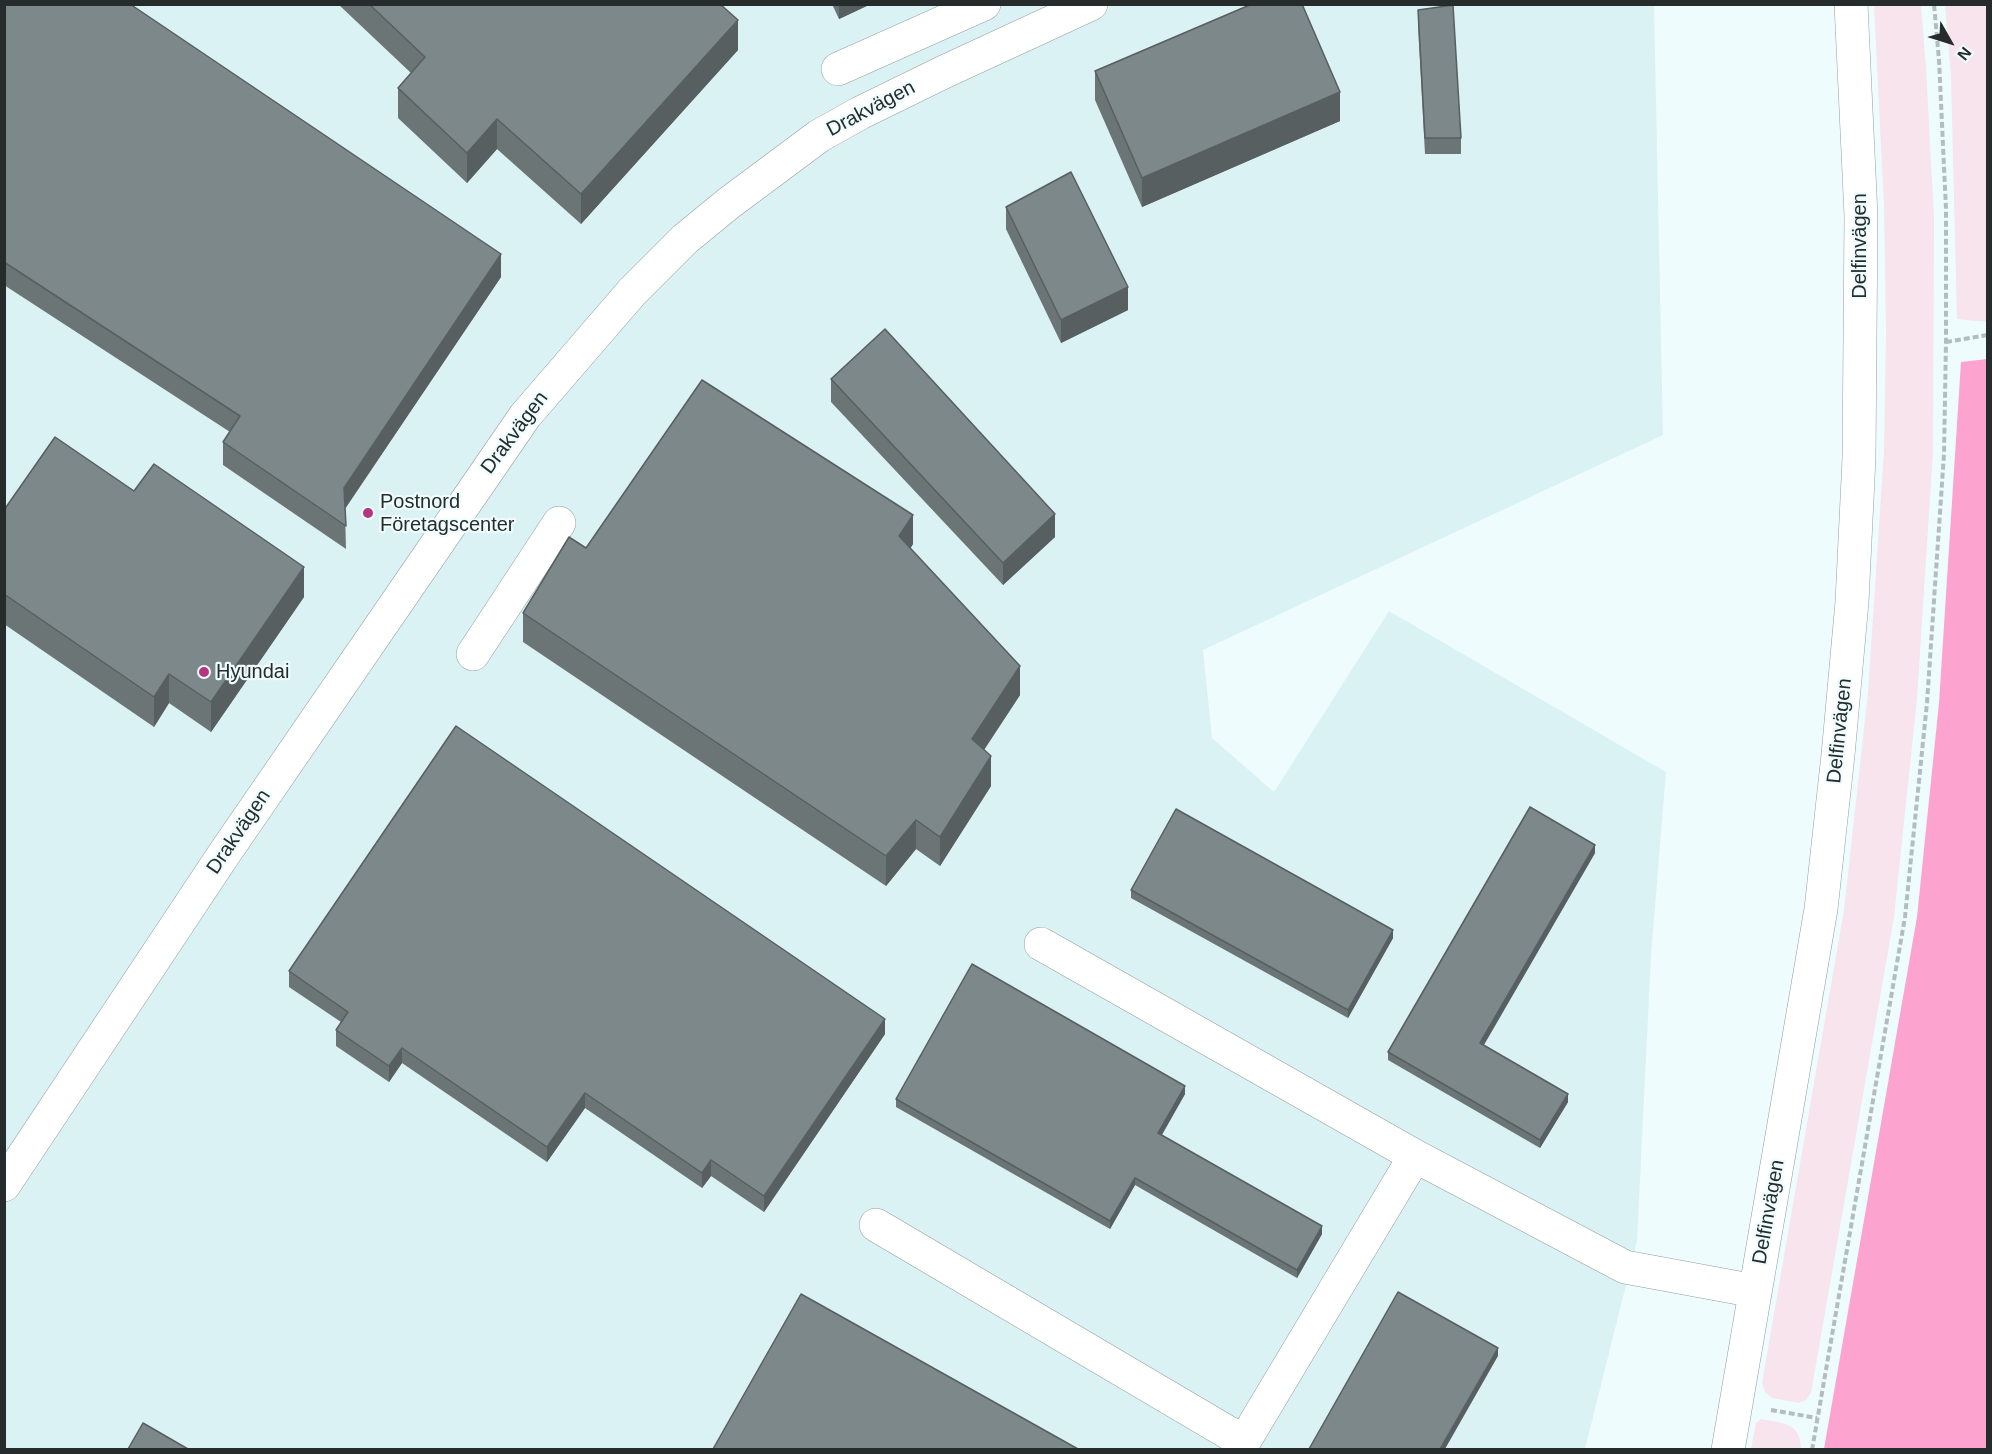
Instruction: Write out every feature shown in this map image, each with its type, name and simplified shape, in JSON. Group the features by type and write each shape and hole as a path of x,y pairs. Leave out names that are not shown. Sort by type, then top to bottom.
{"street":[{"path":"838,69 984,4"},
{"name":"Drakvägen","path":"4,1185 224,854 525,416 632,292 685,239 819,136 860,113 1091,4"},
{"name":"Delfinvägen","path":"1728,1449 1821,909 1852,602 1859,458 1861,216 1851,4"},
{"path":"473,654 559,523"},
{"path":"1041,944 1415,1156 1625,1267 1755,1291"},
{"path":"876,1225 1241,1446 1415,1156"}],"path":[{"path":"1812,1449 1905,917 1928,704 1944,454 1946,342 1946,209 1934,4"},
{"path":"1946,342 1988,335"},
{"path":"1736,1404 1817,1418"}],"shaded area":[{"path":"5,5 1654,5 1663,435 1203,650 1212,738 1274,792 1389,611 1666,772 1651,956 1637,1241 1585,1449 5,1450"},
{"path":"1874,5 1921,5 1934,217 1933,451 1917,699 1894,917 1811,1393 1806,1400 1799,1403 1772,1398 1765,1392 1762,1383 1844,910 1868,693 1884,450 1886,332 1884,205"},
{"path":"1945,5 1987,5 1987,322 1957,319 1951,76"},
{"path":"1987,359 1987,1449 1824,1449 1917,917 1939,703 1961,362"},
{"path":"1761,1419 1789,1425 1798,1433 1801,1449 1751,1449 1756,1423"}],"building":[{"path":"4,4 130,4 501,254 344,488 346,526 223,442 240,416 4,262"},
{"path":"369,4 720,4 738,20 581,194 497,119 467,153 398,88 425,57"},
{"path":"1252,4 1302,4 1340,92 1142,178 1095,71"},
{"path":"1453,5 1461,138 1425,138 1418,10"},
{"path":"1071,172 1128,287 1061,320 1006,207"},
{"path":"885,329 1055,514 1003,563 831,379"},
{"path":"702,380 913,515 899,536 1020,666 972,739 991,756 940,837 916,820 886,856 523,613 569,537 586,548"},
{"path":"55,437 134,491 154,464 304,567 211,702 169,674 154,697 4,594 4,510"},
{"path":"456,726 885,1019 764,1196 711,1160 702,1173 585,1093 547,1147 402,1048 389,1066 336,1030 348,1012 289,971"},
{"path":"1530,807 1595,845 1480,1043 1568,1094 1540,1140 1388,1052"},
{"path":"1176,809 1393,930 1348,1010 1131,890"},
{"path":"972,964 1185,1086 1158,1133 1322,1226 1297,1270 1135,1178 1110,1221 896,1099"},
{"path":"1398,1292 1498,1348 1440,1449 1309,1449"},
{"path":"801,1294 1078,1449 713,1449"},
{"path":"143,1423 188,1449 128,1449"}],"place":[{"name":"Postnord Företagscenter","path":"368,513"},
{"name":"Hyundai","path":"204,672"}]}
